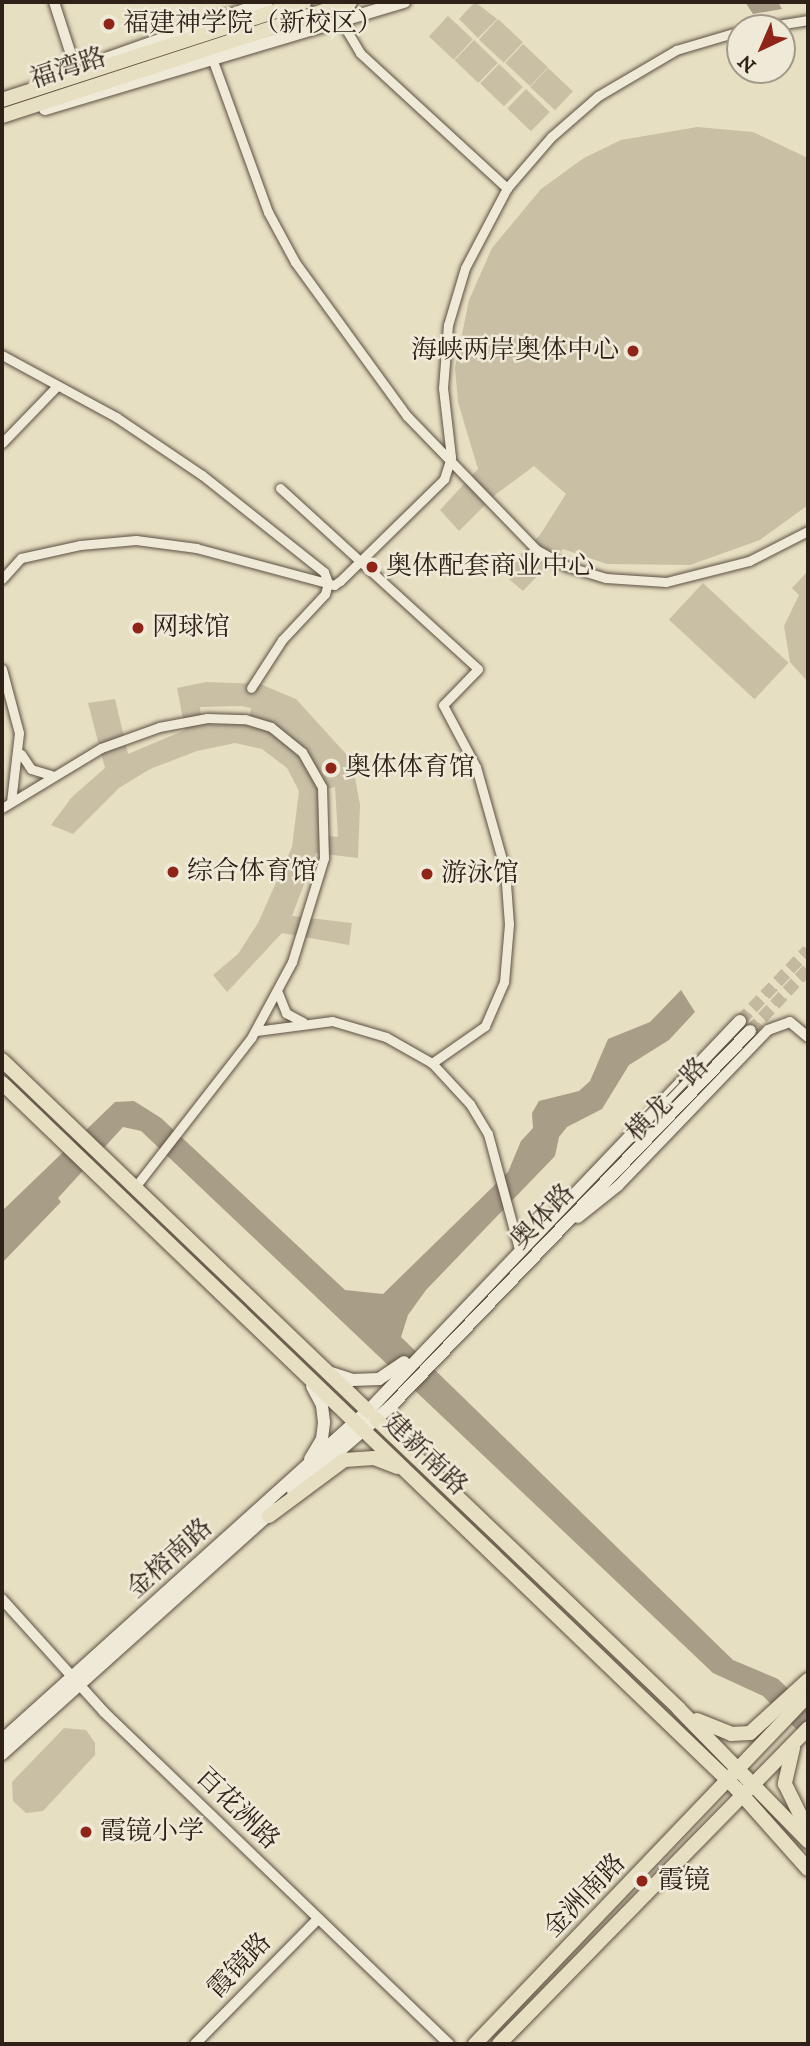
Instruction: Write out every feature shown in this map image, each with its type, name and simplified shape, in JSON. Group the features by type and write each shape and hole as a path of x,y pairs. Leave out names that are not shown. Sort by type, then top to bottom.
{"main road":[{"path":"2,94 267,2"},
{"name":"福湾路","path":"2,100 304,2"},
{"name":"福湾路","path":"2,116 350,2"},
{"path":"2,123 404,2"},
{"name":"奥体路","path":"372,1415 453,1318 740,1021"},
{"name":"奥体路","path":"359,1426 562,1230 750,1031"},
{"name":"建新南路","path":"2,1061 679,1709 808,1841"},
{"name":"建新南路","path":"2,1083 743,1795 808,1869"},
{"path":"324,1369 344,1379 379,1379 396,1371 453,1318"},
{"path":"284,1354 314,1389 324,1412 322,1438 304,1469"},
{"name":"金榕南路","path":"2,1755 74,1683 304,1469 359,1426"},
{"name":"金榕南路","path":"2,1740 74,1683 269,1516 359,1426"},
{"path":"269,1516 344,1460 374,1458 410,1474"},
{"path":"679,1709 721,1731 750,1733 768,1722 808,1681"},
{"name":"金洲南路","path":"475,2044 808,1696"},
{"path":"804,1732 784,1779 792,1807 808,1830"},
{"name":"金洲南路","path":"499,2044 804,1732"}],"street":[{"path":"54,2 76,70"},
{"path":"341,20 360,53 507,188"},
{"path":"2,579 21,558 80,545 136,540 196,548 328,583 340,581 444,479 451,457 443,388 448,325 465,268 507,188 551,137 598,96 676,50 726,35"},
{"path":"212,61 268,212 295,262 407,416 451,457 537,550 566,566 606,578 651,583 709,574 764,555 808,531"},
{"path":"2,355 116,417 202,475 324,572 328,583"},
{"path":"2,443 57,386"},
{"path":"280,488 478,668 443,705 476,766 505,870 509,924 504,982 485,1026 432,1063"},
{"path":"250,688 328,583"},
{"path":"2,669 15,706 20,749 11,802"},
{"path":"2,808 51,775 114,743 190,720 245,719 271,727 294,743 311,764 322,787 326,830 316,896 279,990 256,1031 192,1119 135,1187"},
{"path":"20,749 31,769 51,775"},
{"path":"279,990 286,1013 305,1022"},
{"path":"256,1031 305,1022 332,1021 373,1032 432,1063 470,1104 500,1167 519,1249"},
{"name":"横龙一路","path":"562,1230 618,1186 768,1030 790,1022 808,1037"},
{"name":"百花洲路","path":"2,1599 74,1683 449,2044"},
{"name":"霞镜路","path":"195,2044 318,1919"}],"shaded area":[{"path":"475,2 497,19 478,38 459,19"},
{"path":"745,2 778,2 782,9 753,14"},
{"path":"448,16 473,39 454,60 429,36"},
{"path":"498,19 523,42 504,63 479,39"},
{"path":"474,40 498,63 478,83 455,60"},
{"path":"523,44 548,67 530,86 505,63"},
{"path":"499,64 523,87 504,106 480,83"},
{"path":"548,68 573,91 555,110 530,87"},
{"path":"526,89 550,112 531,131 507,108"},
{"name":"海峡两岸奥体中心","path":"697,127 753,132 808,158 808,505 760,540 690,565 607,564 563,549 523,591 502,573 540,535 566,494 534,466 495,495 459,531 440,510 478,469 458,402 455,368 469,300 492,248 541,189 584,158 621,140"},
{"path":"808,571 808,682 790,662 784,626 799,595 792,588"},
{"path":"703,583 789,663 754,699 669,620"},
{"path":"206,682 260,684 296,699 346,754 353,767 360,805 358,858 316,853 292,916 352,923 349,945 282,933 227,992 213,975 238,954 258,923 292,847 299,791 287,768 262,749 235,743 197,751 150,769 119,788 73,834 51,825 72,797 105,768 88,703 115,699 128,754 185,730 177,688","holes":["200,707 251,708 248,725 202,724","335,787 338,837 319,835 319,791"]},
{"path":"681,990 695,1012 669,1040 629,1065 602,1109 567,1127 559,1137 555,1156 426,1290 408,1315 401,1337 733,1660 778,1679 808,1708 808,1741 763,1696 713,1673 141,1131 123,1127 58,1198 61,1202 2,1263 2,1211 115,1102 134,1101 161,1118 345,1290 383,1294 508,1172 521,1141 533,1128 532,1113 539,1101 579,1091 590,1081 608,1039 650,1022"},
{"path":"64,1728 86,1730 95,1743 95,1755 43,1811 26,1813 13,1801 12,1782"}],"tunnel":[{"path":"740,1021 808,950"},
{"path":"750,1031 808,969"}],"place":[{"name":"福建神学院（新校区）","path":"109,24"},
{"name":"海峡两岸奥体中心","path":"633,351"},
{"name":"奥体配套商业中心","path":"372,567"},
{"name":"网球馆","path":"138,628"},
{"name":"奥体体育馆","path":"331,768"},
{"name":"综合体育馆","path":"173,872"},
{"name":"游泳馆","path":"427,874"},
{"name":"霞镜小学","path":"86,1832"},
{"name":"霞镜","path":"642,1881"}]}
